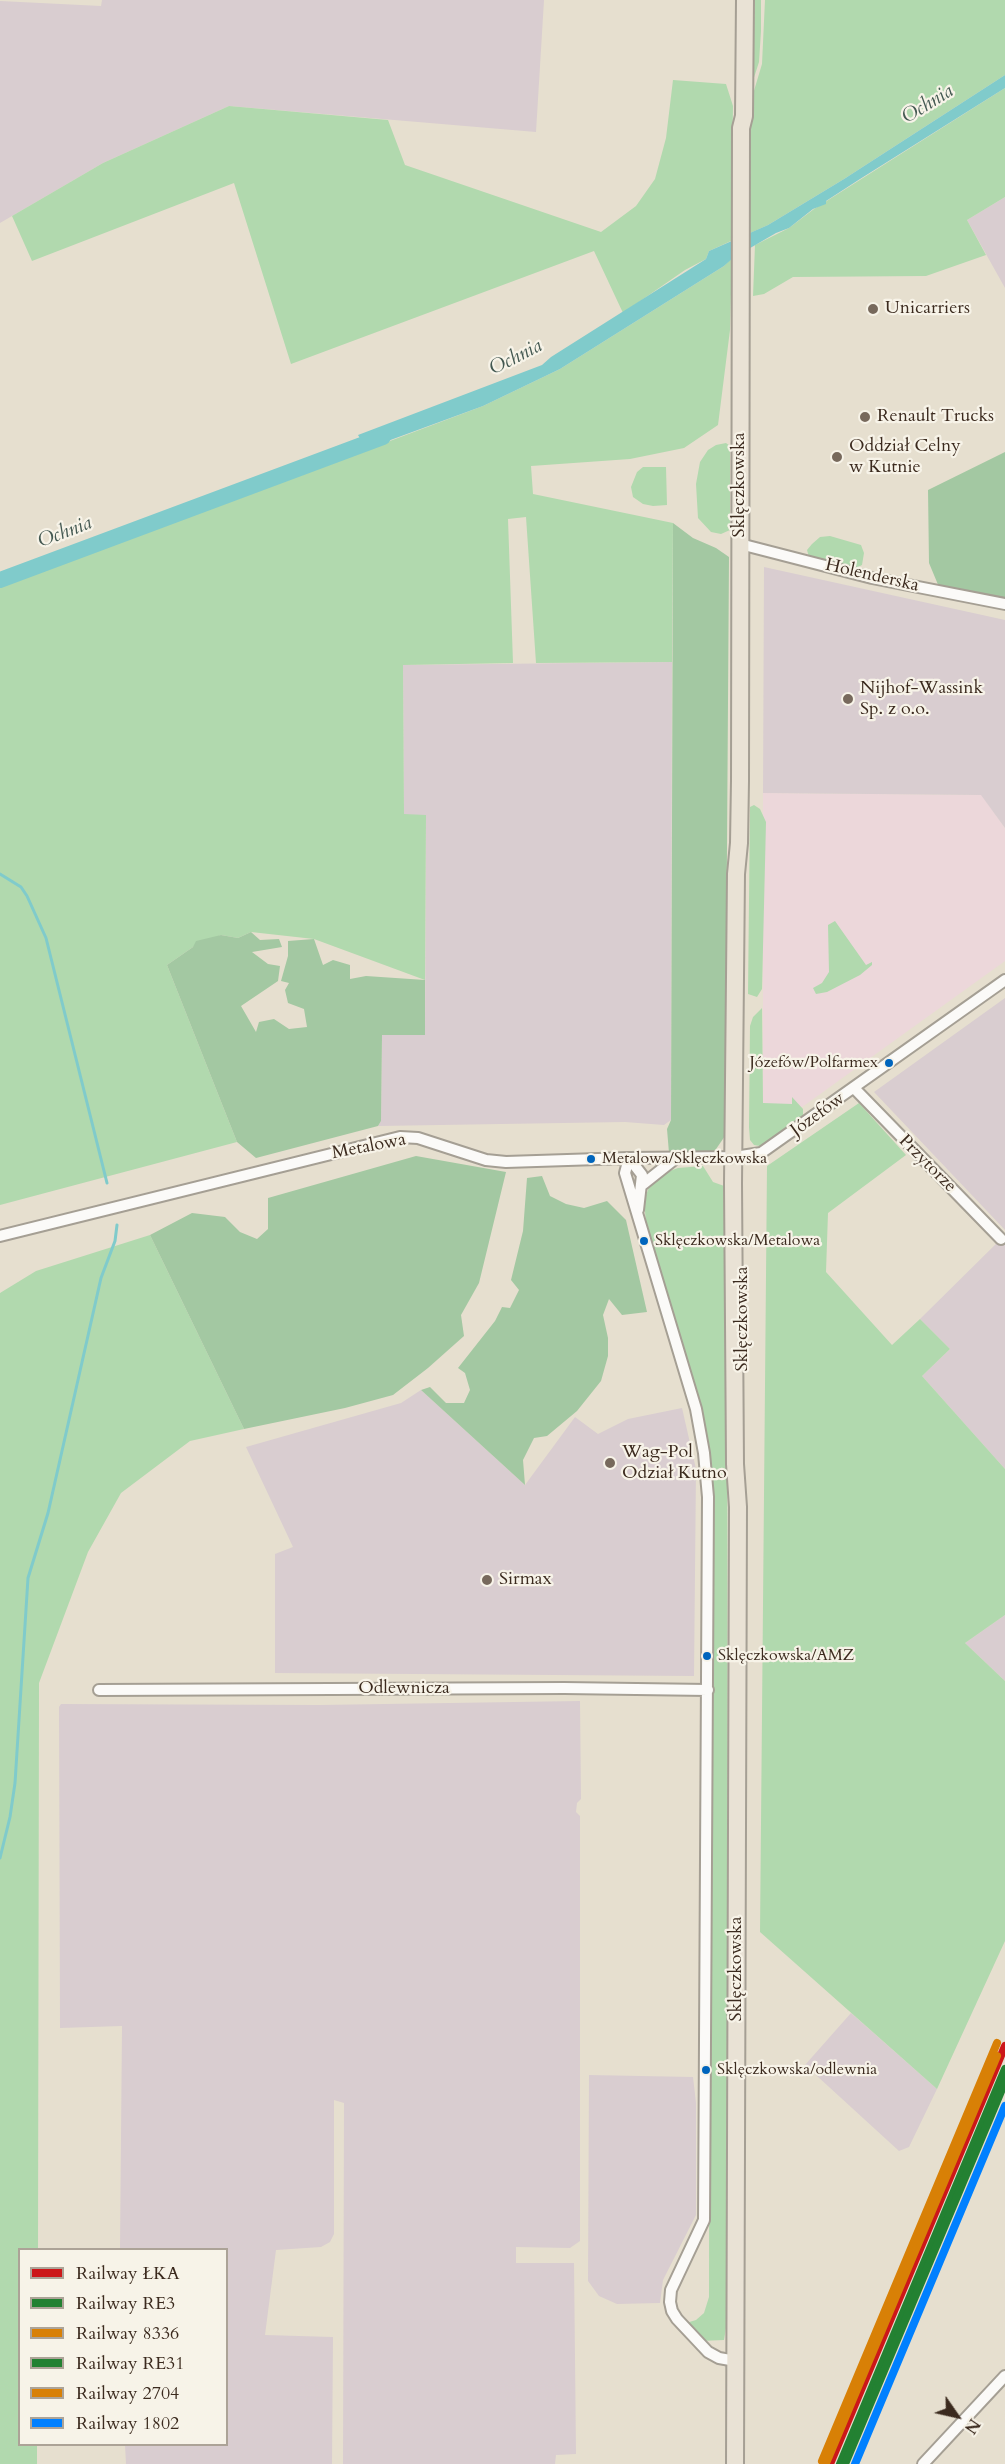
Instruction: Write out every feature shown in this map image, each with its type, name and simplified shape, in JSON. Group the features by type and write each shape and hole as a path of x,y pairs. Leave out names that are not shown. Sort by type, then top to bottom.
{"main road":[{"name":"Sklęczkowska","path":"735,2464 738,1507 742,1464 736,874 739,843 741,128 736,0"},
{"name":"Sklęczkowska","path":"741,128 744,116 745,0"},
{"name":"Sklęczkowska","path":"727,2464 734,2430"}],"street":[{"name":"Holenderska","path":"740,544 872,578 1005,604"},
{"name":"Józefów","path":"739,1157 761,1154 1005,980"},
{"name":"Przytorze","path":"854,1088 1001,1239"},
{"name":"Metalowa","path":"0,1236 400,1137 429,1141 486,1160 506,1162 739,1157"},
{"path":"629,1158 642,1175 638,1210"},
{"path":"629,1158 625,1173 696,1409 704,1453 708,1497 704,2220 671,2290 670,2302 677,2319 708,2352 719,2358 736,2361"},
{"path":"642,1185 676,1158"},
{"name":"Odlewnicza","path":"99,1690 564,1688 708,1690"},
{"path":"923,2464 1005,2376"}],"shaded area":[{"path":"102,0 544,0 536,132 229,106 103,163 0,223 0,1 101,6"},
{"path":"1005,197 1005,288 967,220"},
{"path":"764,567 1005,620 1005,828 981,795 763,793"},
{"path":"672,662 671,1120 664,1125 625,1122 378,1126 381,1121 382,1035 425,1035 426,816 404,815 403,665"},
{"path":"763,793 982,795 1005,828 1005,961 766,1133 763,1138"},
{"path":"1005,998 1005,1230 874,1092"},
{"path":"1005,1235 1005,1469 922,1376 950,1349 920,1319"},
{"name":"Sirmax","path":"421,1390 525,1485 575,1417 598,1434 628,1419 682,1408 696,1469 694,1676 275,1673 275,1554 293,1547 246,1447 401,1403"},
{"path":"1005,1615 1005,1681 965,1643"},
{"path":"580,1701 581,1799 577,1803 576,1812 580,1816 580,2241 570,2248 516,2247 516,2263 574,2263 576,2454 556,2455 555,2464 343,2464 344,2103 334,2100 334,2234 330,2242 321,2247 276,2250 265,2335 333,2337 332,2464 126,2464 125,2446 228,2446 228,2248 120,2248 122,2026 60,2028 59,1707 61,1704 320,1705"},
{"path":"851,2013 937,2089 909,2147 899,2151 805,2065"},
{"path":"589,2075 693,2077 696,2103 696,2215 663,2280 660,2303 617,2304 599,2296 588,2281"}],"green space":[{"path":"755,0 761,0 761,31 759,62 750,90"},
{"path":"765,0 1005,0 1005,75 844,179 768,225 748,234 750,104 762,64"},
{"path":"673,80 726,84 733,106 731,241 709,251 706,259 685,270 623,313 594,251 291,364 234,183 32,261 12,216 103,163 229,106 388,120 405,165 601,232 636,206 655,179 666,138"},
{"path":"1005,88 1005,197 967,220 986,255 926,276 793,277 764,294 753,296 755,245 789,228 814,209"},
{"path":"732,258 730,330 718,425 684,448 630,459 531,466 533,494 673,523 672,662 536,663 526,517 508,519 513,663 403,665 404,814 426,815 425,980 314,939 251,932 238,938 221,935 193,947 167,965 237,1142 0,1205 0,584 37,568 143,533 246,492 289,479 483,406 560,369 724,266"},
{"path":"726,443 730,446 730,530 721,534 711,532 698,518 696,484 700,462 708,450"},
{"path":"1005,452 1005,599 939,587 929,563 928,490"},
{"path":"643,467 666,467 667,505 643,504 633,497 631,487 637,472"},
{"path":"673,523 693,538 716,548 729,557 725,1136 714,1152 669,1153 667,1129 671,1120"},
{"path":"830,536 861,545 864,553 862,565 854,569 809,557 807,550 812,544 820,537"},
{"path":"754,805 760,809 766,822 762,989 757,997 748,994 750,807"},
{"path":"835,921 866,965 872,962 872,965 860,975 827,992 816,994 813,988 822,983 829,972 828,925"},
{"path":"251,932 260,940 279,939 282,947 252,952 268,964 280,966 278,981 241,1006 256,1032 259,1022 274,1019 289,1029 307,1027 304,1009 288,1003 285,990 289,983 281,981 288,956 288,941 314,939 323,965 333,960 350,965 350,979 366,976 425,980 425,1035 382,1035 381,1121 378,1126 256,1158 237,1142 167,965 193,947 196,941 221,935 238,938"},
{"path":"762,1008 763,1103 792,1104 792,1097 803,1109 803,1115 799,1120 765,1147 754,1145 750,1140 749,1127 750,1026 753,1017"},
{"path":"859,1103 906,1155 828,1213 826,1272 892,1345 920,1319 950,1349 922,1376 1005,1469 1005,1615 965,1643 1005,1681 1005,1941 937,2089 760,1932 767,1166"},
{"path":"416,1156 506,1172 479,1283 461,1315 464,1336 393,1395 345,1408 244,1429 150,1235 192,1213 225,1217 240,1232 257,1239 268,1229 268,1198"},
{"path":"703,1166 713,1182 727,1187 728,2080 726,2328 724,2340 700,2341 686,2323 696,2320 704,2313 709,2297 710,1580 697,1397 646,1222 644,1201 649,1187 667,1172 678,1168"},
{"path":"542,1176 550,1196 566,1204 584,1208 607,1201 626,1220 647,1312 622,1315 609,1299 603,1315 608,1338 608,1356 601,1381 577,1411 547,1436 534,1438 523,1460 525,1485 421,1390 430,1387 446,1403 464,1403 470,1390 465,1373 458,1368 495,1321 502,1307 510,1308 519,1290 511,1280 523,1231 527,1178"},
{"path":"150,1235 244,1429 190,1441 121,1493 88,1552 39,1683 38,2248 18,2248 18,2446 37,2446 37,2464 0,2464 0,1293 36,1271"}],"water":[{"path":"1005,75 1005,88 826,201 826,204 813,209 789,228 733,258 724,266 560,369 483,406 366,449 358,435 542,365 551,357 706,259 709,251 768,225"}],"waterway":[{"name":"Ochnia","path":"0,580 383,437"},
{"path":"0,874 21,887 46,938 107,1183"},
{"path":"0,1858 15,1783 28,1578 48,1513 101,1278 115,1241 117,1225"}],"rail line":[{"name":"8336","path":"822,2461 997,2043"},
{"name":"ŁKA","path":"830,2464 1005,2046"},
{"name":"2704","path":"827,2461 997,2056"},
{"name":"RE3","path":"840,2464 1005,2069"},
{"name":"RE31","path":"845,2464 1005,2082"},
{"name":"1802","path":"855,2464 1005,2106"}],"place":[{"name":"Unicarriers","path":"873,309"},
{"name":"Renault Trucks","path":"865,417"},
{"name":"Oddział Celny w Kutnie","path":"837,457"},
{"name":"Nijhof-Wassink Sp. z o.o.","path":"848,699"},
{"name":"Józefów/Polfarmex","path":"889,1063"},
{"name":"Metalowa/Sklęczkowska","path":"591,1159"},
{"name":"Sklęczkowska/Metalowa","path":"644,1241"},
{"name":"Wag-Pol Odział Kutno","path":"610,1463"},
{"name":"Sirmax","path":"487,1580"},
{"name":"Sklęczkowska/AMZ","path":"707,1656"},
{"name":"Sklęczkowska/odlewnia","path":"706,2070"}]}
